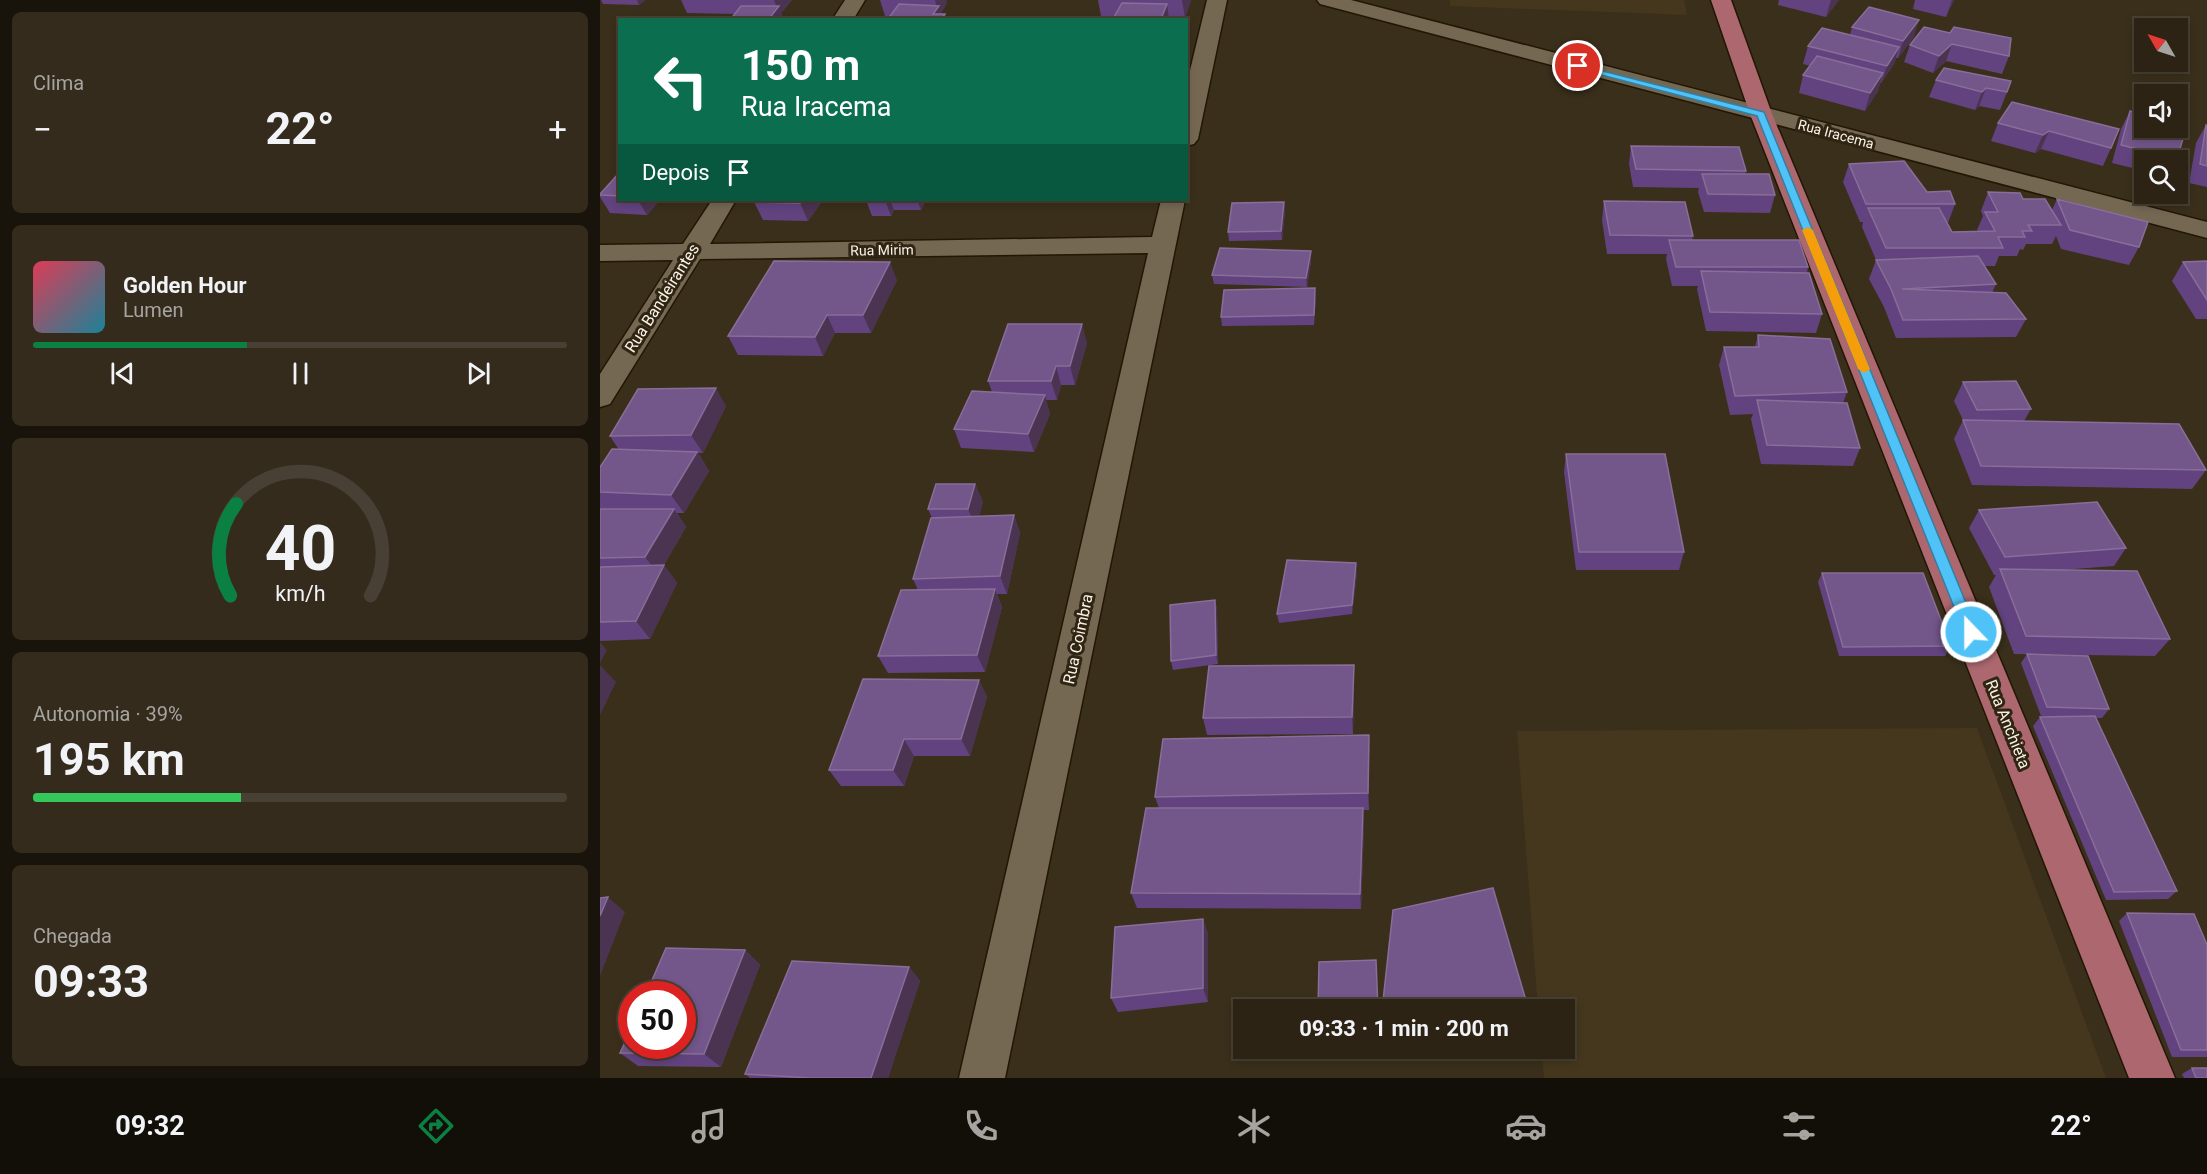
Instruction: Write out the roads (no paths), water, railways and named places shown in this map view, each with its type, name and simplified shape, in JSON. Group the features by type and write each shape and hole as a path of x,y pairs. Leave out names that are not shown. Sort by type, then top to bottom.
{"main road":[{"name":"Rua Anchieta","path":"1721,0 1761,114 2152,1078"}],"street":[{"path":"843,18 855,0"},
{"path":"1188,130 1217,0"},
{"name":"Rua Iracema","path":"1327,0 2207,230"},
{"name":"Rua Bandeirantes","path":"600,397 723,201"},
{"name":"Rua Coimbra","path":"982,1078 1173,201"},
{"name":"Rua Mirim","path":"600,253 1163,245"}]}
